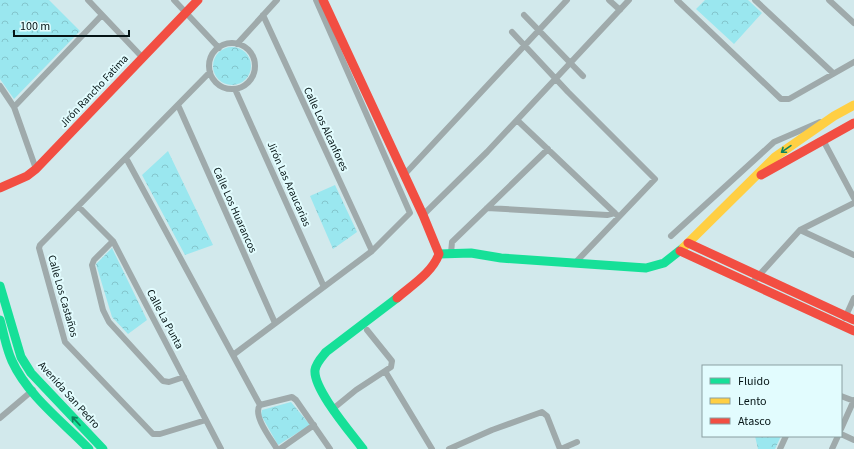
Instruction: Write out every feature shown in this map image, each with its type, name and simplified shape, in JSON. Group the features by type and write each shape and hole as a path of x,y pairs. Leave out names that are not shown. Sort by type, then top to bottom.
{"street":[{"path":"88,0 142,57"},
{"path":"174,0 219,48"},
{"name":"Jirón Rancho Fatima","path":"0,188 27,176 36,169 198,0"},
{"path":"237,44 277,0"},
{"path":"233,355 372,251 408,217 410,213 316,0"},
{"path":"323,0 423,215 439,254 436,262 429,271 396,299 326,352 318,361 315,371 315,379 318,387 363,449"},
{"path":"404,175 567,0"},
{"path":"609,0 620,10"},
{"path":"423,215 517,120 629,0"},
{"path":"677,0 781,99 789,99 854,62"},
{"path":"755,0 833,73"},
{"path":"829,0 854,23"},
{"path":"14,107 102,15"},
{"name":"Calle Los Alcanfores","path":"263,15 372,251"},
{"path":"524,15 583,76"},
{"path":"512,32 556,79 655,178 617,215 575,263"},
{"path":"226,44 237,44 250,51 255,66 250,80 235,89 218,84 210,72 211,57 219,48 226,44"},
{"name":"Calle Los Castaños","path":"206,420 160,434 153,434 65,342 39,248 40,245 210,72"},
{"path":"0,86 14,107 36,169"},
{"name":"Jirón Las Araucarias","path":"235,89 324,287"},
{"name":"Calle Los Huarancos","path":"178,105 275,323"},
{"path":"671,236 774,142 834,116 854,105"},
{"path":"439,254 471,252 501,258 575,263 656,267 665,264 775,157 834,116"},
{"path":"517,120 617,215"},
{"path":"751,181 854,123"},
{"path":"823,140 852,189 854,198"},
{"path":"451,253 452,242 548,149"},
{"path":"126,158 260,406"},
{"path":"755,279 800,230 854,203"},
{"name":"Calle La Punta","path":"79,207 113,241 221,449"},
{"path":"487,208 617,215"},
{"path":"800,230 854,255"},
{"path":"113,241 94,260 92,265 103,310 109,322 163,381 169,382 184,377"},
{"path":"688,243 854,330"},
{"path":"680,251 755,279 850,318"},
{"name":"Avenida San Pedro","path":"0,286 20,354 31,373 103,449"},
{"path":"842,325 850,318 854,298"},
{"name":"Avenida San Pedro","path":"0,320 10,357 22,377 89,449"},
{"path":"334,408 356,390 391,367 392,361 367,330"},
{"path":"10,357 20,354"},
{"path":"385,372 432,449"},
{"path":"22,377 31,373"},
{"path":"0,418 33,390"},
{"path":"842,396 854,401 842,427"},
{"path":"260,406 292,398 296,400 330,449"},
{"path":"260,406 258,408 257,416 277,449"},
{"path":"449,449 492,430 542,412 547,416 560,449 577,442"},
{"path":"280,449 314,425"},
{"path":"842,434 854,440"},
{"path":"780,449 786,437"},
{"path":"832,449 838,437"}],"green space":[{"path":"0,0 49,0 80,31 14,99 0,79"},
{"path":"705,0 748,0 762,13 734,44 696,9"},
{"path":"228,47 236,47 246,52 250,59 250,73 246,80 236,85 228,85 218,80 216,77 213,70 213,62 218,52 221,50"},
{"path":"168,151 213,245 185,255 142,175"},
{"path":"335,185 357,232 333,249 310,196"},
{"path":"112,248 147,320 128,334 112,317 96,264"},
{"path":"291,402 310,425 278,445 261,415 262,410"},
{"path":"755,437 781,437 775,449 758,449"}],"traffic: fast":[{"path":"439,254 471,253 501,258 646,268 664,263 683,248"},
{"path":"0,286 21,357 31,373 103,449"},
{"path":"363,449 326,399 316,378 315,370 319,361 326,352 397,298"},
{"path":"0,320 12,361 27,386 89,449"}],"traffic: slow":[{"path":"683,248 775,157 834,116 854,105"}],"traffic: jam":[{"path":"0,188 27,176 36,169 198,0"},
{"path":"323,0 423,215 439,254 436,261 427,273 397,298"},
{"path":"761,175 854,123"},
{"path":"688,243 854,320"},
{"path":"680,251 854,331"}]}
